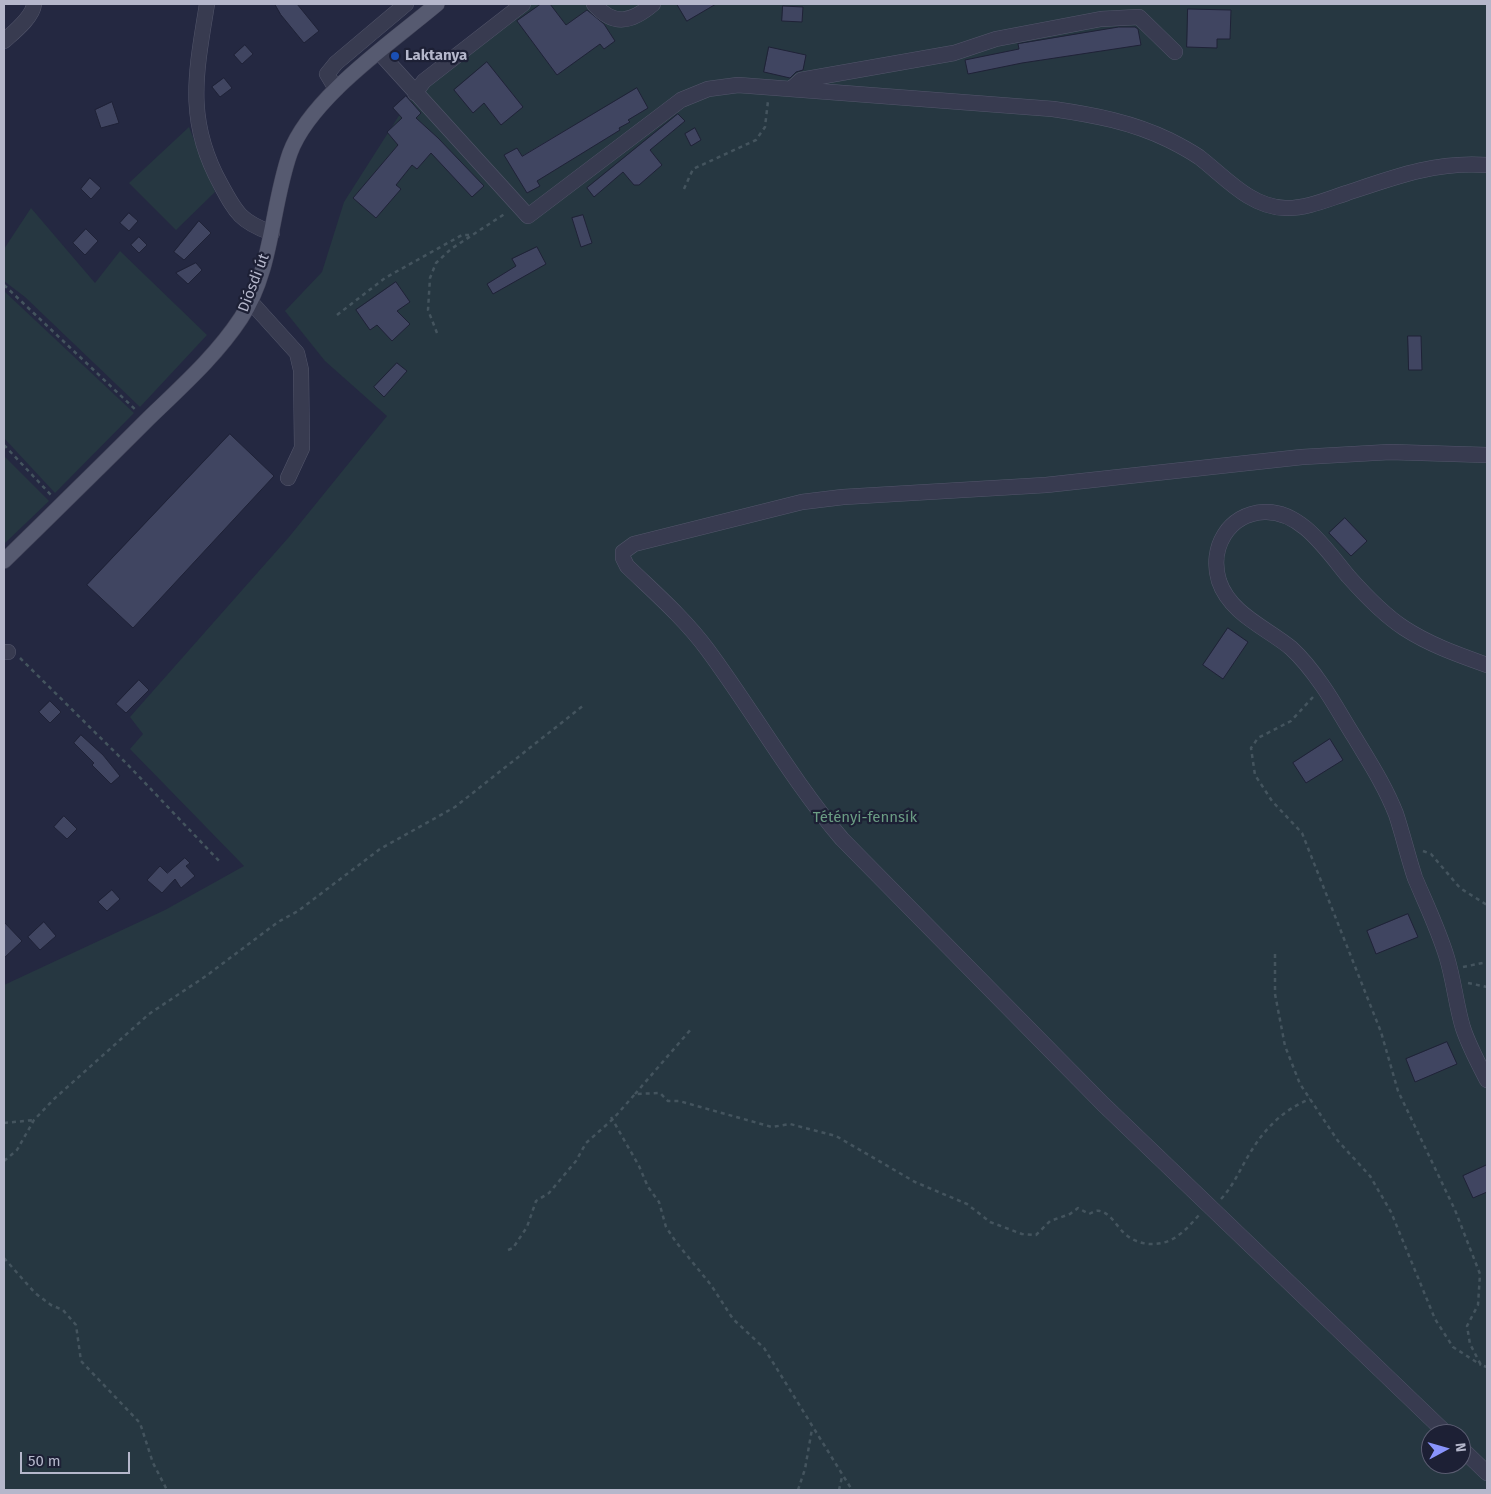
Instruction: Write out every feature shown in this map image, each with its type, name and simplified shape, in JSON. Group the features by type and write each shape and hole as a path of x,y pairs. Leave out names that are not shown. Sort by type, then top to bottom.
{"main road":[{"name":"Diósdi út","path":"4,561 200,368 230,332 250,301 264,263 282,182 297,138 315,112 336,89 437,4"}],"street":[{"path":"206,4 195,85 197,117 203,146 212,170 235,210 251,226 272,233"},
{"path":"336,89 327,74 336,63 406,4"},
{"path":"415,93 424,81 523,4"},
{"path":"594,4 601,13 611,18 622,20 634,18 653,4"},
{"path":"4,41 24,21 34,5"},
{"path":"791,89 801,80 954,53 996,39 1102,19 1139,17 1175,52"},
{"path":"379,52 528,216 681,100 708,89 738,85 1053,109 1097,115 1134,124 1170,140 1197,156 1247,196 1264,204 1285,208 1310,205 1408,172 1437,166 1487,165"},
{"path":"250,301 297,353 301,370 302,448 288,478"},
{"path":"1437,1424 1103,1104 842,839 814,806 707,650 681,618 627,566 623,558 623,552 634,544 802,502 843,497 1046,485 1302,457 1390,452 1487,455"},
{"path":"1487,665 1445,650 1403,627 1350,578 1314,536 1296,521 1267,512 1243,517 1228,530 1217,549 1216,565 1227,597 1243,614 1292,649 1323,687 1379,775 1396,813 1405,845 1451,973 1463,1028 1470,1048 1487,1080"},
{"path":"1471,1458 1487,1473"}],"path":[{"path":"684,189 693,169 756,140 765,127 769,87"},
{"path":"437,333 428,310 430,278 436,263 451,249 471,235 518,206"},
{"path":"337,315 385,278 462,235 471,235"},
{"path":"4,285 147,420"},
{"path":"4,445 62,505"},
{"path":"6,652 19,657 129,766 221,863"},
{"path":"1323,687 1291,721 1258,738 1251,748 1255,775 1272,801 1302,833 1381,1032 1398,1091 1456,1210 1480,1274 1478,1305 1467,1326 1470,1344 1481,1365"},
{"path":"4,1161 17,1150 34,1120 102,1054 149,1014 206,976 278,922 298,911 380,849 455,807 584,705"},
{"path":"1405,845 1431,854 1460,888 1487,905"},
{"path":"1275,954 1276,994 1285,1046 1300,1084 1338,1141 1370,1176 1391,1212 1435,1318 1454,1347 1487,1367"},
{"path":"1451,973 1487,962"},
{"path":"1451,973 1487,986"},
{"path":"508,1250 514,1248 528,1227 536,1201 549,1193 576,1161 586,1143 635,1094 692,1028"},
{"path":"635,1094 660,1093 668,1101 679,1102 772,1127 790,1124 836,1136 915,1182 967,1204 990,1222 1022,1234 1036,1235 1050,1221 1070,1214 1078,1208 1089,1214 1097,1210 1102,1211 1125,1234 1144,1244 1159,1244 1175,1237 1201,1214 1212,1209 1231,1188 1250,1153 1269,1126 1292,1106 1310,1099"},
{"path":"612,1118 639,1166 648,1187 659,1202 666,1227 711,1285 733,1319 764,1348 852,1490"},
{"path":"4,1123 34,1120"},
{"path":"4,1258 35,1293 51,1305 63,1310 76,1325 81,1361 140,1423 153,1463 167,1490"},
{"path":"798,1490 806,1469 813,1427"},
{"path":"839,1490 842,1476"}],"green space":[{"name":"Tétényi-fennsík","path":"517,4 1487,4 1487,1490 4,1490 4,985 165,910 244,866 130,749 143,734 130,717 289,537 387,416 325,361 285,311 322,272 344,202 414,92"},
{"path":"189,127 215,192 176,230 129,183"},
{"path":"31,208 95,283 120,251 207,335 140,407 25,297 4,281 4,249"},
{"path":"4,291 134,413 55,493 4,438"},
{"path":"4,456 49,501 4,544"}],"building":[{"path":"275,4 297,4 319,31 304,43 281,15"},
{"path":"541,4 550,4 566,25 587,10 604,24 615,41 604,49 600,44 557,75 517,21"},
{"path":"677,4 716,4 687,21"},
{"path":"783,6 803,7 802,22 782,21"},
{"path":"1188,9 1231,10 1230,39 1217,39 1217,48 1187,47"},
{"path":"1119,27 1135,27 1138,29 1141,45 1022,63 968,74 965,60 1019,49 1018,44"},
{"path":"245,45 253,54 242,64 234,55"},
{"path":"769,47 806,55 803,70 796,72 790,78 764,72"},
{"path":"487,62 523,107 501,125 484,103 473,113 454,90"},
{"path":"224,78 232,88 220,97 212,87"},
{"path":"637,88 648,108 628,120 630,122 619,128 620,130 537,181 540,186 527,193 504,155 517,148 522,156"},
{"path":"406,96 421,113 416,118 484,186 472,197 431,153 417,169 412,165 396,185 401,189 376,218 353,198 398,145 387,132 402,118 393,108"},
{"path":"112,102 119,123 101,128 95,110"},
{"path":"678,114 685,121 650,150 662,165 639,185 634,185 623,172 594,197 587,188"},
{"path":"695,128 701,140 691,146 685,134"},
{"path":"90,178 101,188 91,199 81,189"},
{"path":"129,213 138,221 129,231 120,223"},
{"path":"583,215 592,243 581,247 572,218"},
{"path":"199,221 211,233 184,260 174,252"},
{"path":"86,229 98,241 85,255 73,243"},
{"path":"139,237 147,245 139,253 131,245"},
{"path":"537,247 546,264 493,294 487,284 516,266 512,259"},
{"path":"196,263 202,270 188,284 176,273"},
{"path":"396,282 410,302 397,311 410,324 392,341 377,325 370,330 356,310"},
{"path":"1408,336 1421,336 1422,370 1409,370"},
{"path":"397,363 407,371 384,397 374,387"},
{"path":"230,434 274,476 133,628 87,585"},
{"path":"1345,518 1367,541 1351,556 1329,533"},
{"path":"1228,628 1248,642 1223,679 1203,665"},
{"path":"139,680 149,690 126,713 116,704"},
{"path":"50,701 61,712 50,723 39,712"},
{"path":"81,735 103,755 120,776 111,784 74,743"},
{"path":"1330,739 1343,760 1306,783 1293,763"},
{"path":"64,816 77,829 67,839 54,827"},
{"path":"185,858 190,863 186,866 195,876 181,888 175,879 162,893 147,880 160,866 167,873"},
{"path":"112,890 120,899 107,911 98,902"},
{"path":"1408,914 1418,937 1376,954 1367,931"},
{"path":"4,922 22,941 4,958"},
{"path":"44,922 56,936 40,950 28,937"},
{"path":"1447,1042 1457,1064 1415,1082 1406,1059"},
{"path":"1487,1165 1487,1192 1473,1198 1463,1176"}],"place":[{"name":"Laktanya","path":"395,56"}]}
